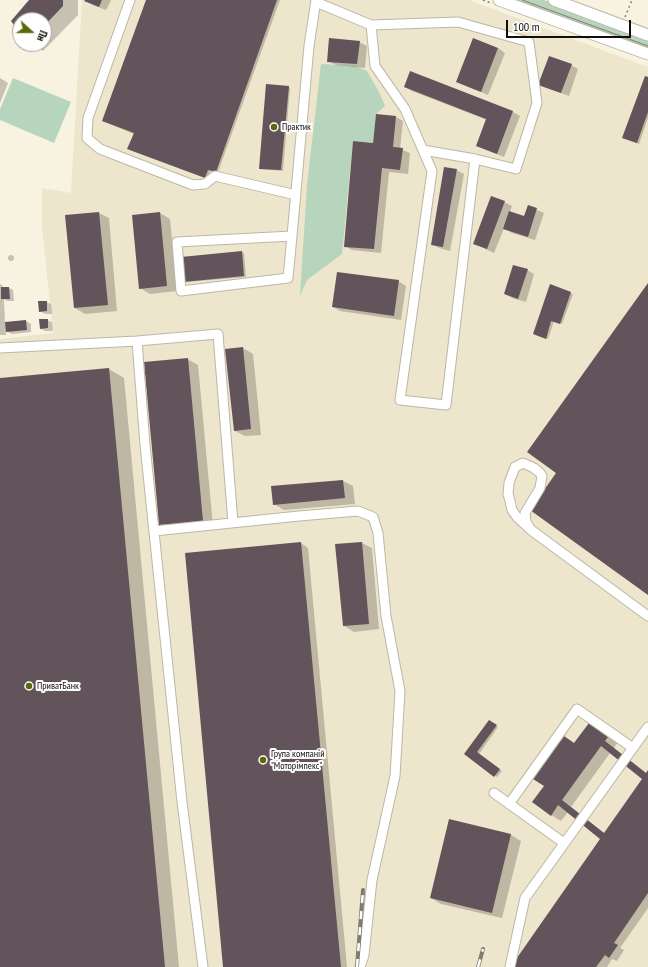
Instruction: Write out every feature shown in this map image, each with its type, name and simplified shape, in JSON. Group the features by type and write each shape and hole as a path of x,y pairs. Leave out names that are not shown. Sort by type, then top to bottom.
{"main road":[{"path":"499,0 648,54"},
{"path":"554,0 648,35"}],"lane":[{"path":"130,0 88,118 87,138 100,149 193,185 205,184 215,176 296,195"},
{"path":"292,236 177,242 181,291 288,278 296,195 309,46 316,1 371,25 458,22 529,42 537,103 516,169 475,159 423,150"},
{"path":"371,25 375,66 405,109 432,171 400,400 446,405 475,159"},
{"path":"0,348 137,341 218,334 233,523"},
{"path":"137,341 145,445 182,802 203,967"},
{"path":"531,530 526,522 525,513 540,488 542,476 540,472 534,468 522,463 515,467 512,473 508,494 514,513 531,530 648,616"},
{"path":"154,531 358,511 373,517 378,533 386,616 400,691 395,776 372,880 364,955 360,967"},
{"path":"509,804 577,708 633,748"},
{"path":"510,967 525,898 648,727"},
{"path":"494,792 564,843"}],"path":[{"path":"625,17 632,0"}],"shaded area":[{"path":"82,0 469,0 648,67 648,967 0,967 0,339 53,333 42,226 42,188 71,193"}],"green space":[{"path":"514,0 544,0 648,39 648,50"},
{"path":"321,64 355,66 367,71 385,106 376,114 373,143 353,141 342,254 307,280 300,296 307,185"},
{"path":"13,78 71,102 54,143 0,120 0,109"}],"building":[{"path":"29,0 63,0 63,6 52,18 52,12 19,12"},
{"path":"102,0 99,7 84,1"},
{"path":"146,0 277,0 216,172 208,170 205,178 127,149 134,133 102,121"},
{"path":"329,38 360,41 357,64 327,62"},
{"path":"473,38 498,48 481,92 456,82"},
{"path":"549,56 572,64 561,93 538,85"},
{"path":"410,71 513,111 497,154 476,146 486,119 404,87"},
{"path":"645,76 648,77 648,112 637,143 622,138"},
{"name":"Практик","path":"266,84 289,86 281,170 259,169"},
{"path":"376,114 396,116 393,147 403,148 400,170 382,168 374,249 344,247 353,141 373,143"},
{"path":"444,167 457,169 443,247 431,245"},
{"path":"491,196 505,201 487,249 473,244"},
{"path":"528,205 537,208 528,237 503,229 509,211 524,216"},
{"path":"99,212 108,305 74,308 65,215"},
{"path":"160,212 167,286 139,289 132,215"},
{"path":"242,251 244,276 183,282 181,257"},
{"path":"513,265 528,269 518,299 504,294"},
{"path":"337,272 399,280 394,316 332,307"},
{"path":"648,283 648,595 530,510 556,473 527,452"},
{"path":"550,284 571,292 560,324 551,321 546,339 533,334"},
{"path":"1,287 9,287 10,299 1,299"},
{"path":"38,301 47,301 47,311 39,312"},
{"path":"39,319 48,319 48,328 40,329"},
{"path":"26,320 27,330 6,332 5,322"},
{"path":"243,347 251,429 234,431 225,349"},
{"path":"188,358 203,521 159,525 144,362"},
{"path":"109,368 165,967 0,967 0,378"},
{"path":"343,480 345,498 273,505 271,486"},
{"name":"Група компаній \"Моторімпекс\"","path":"301,542 341,967 223,967 185,553"},
{"path":"362,542 369,624 343,626 335,544"},
{"path":"489,720 497,725 477,752 500,769 494,777 464,754"},
{"path":"589,723 608,737 605,741 646,773 648,770 648,893 614,943 618,945 609,958 605,955 596,967 515,967 512,965 600,839 558,805 551,816 532,802 544,786 533,779 564,736 574,743","holes":["601,746 642,779 604,833 562,800"]},
{"path":"449,819 511,834 492,913 430,898"}],"tram line":[{"path":"522,0 648,46"}],"railway":[{"path":"357,967 363,890"},
{"path":"478,967 483,949"}],"place":[{"name":"Практик","path":"274,127"},
{"name":"ПриватБанк","path":"29,686"},
{"name":"Група компаній \"Моторімпекс\"","path":"263,760"}]}
